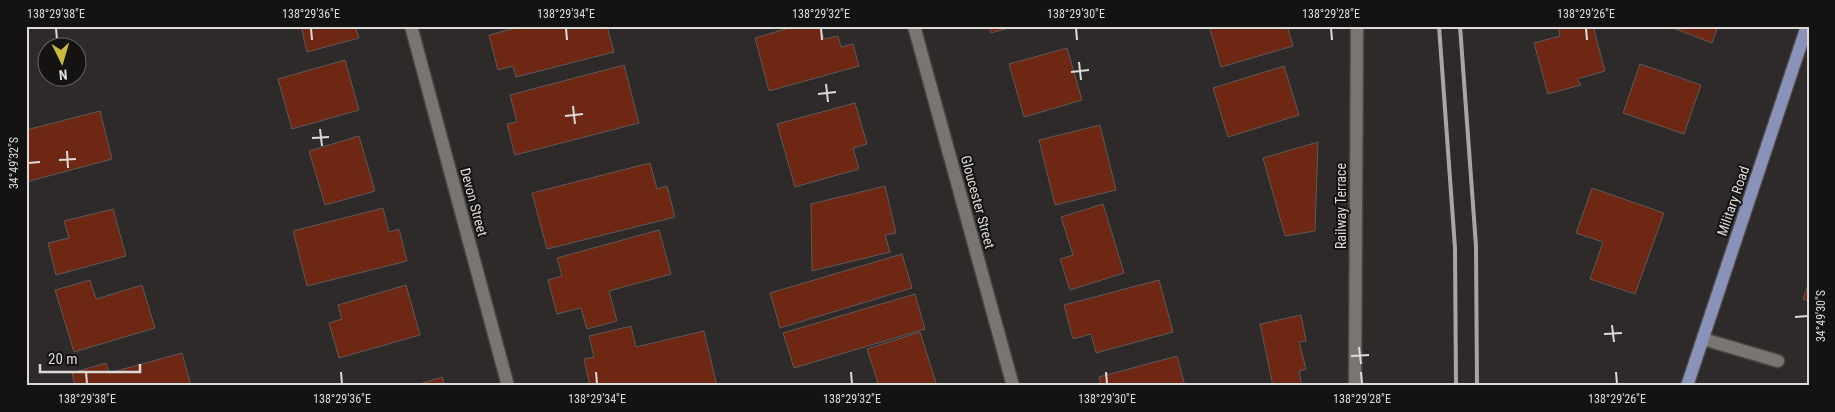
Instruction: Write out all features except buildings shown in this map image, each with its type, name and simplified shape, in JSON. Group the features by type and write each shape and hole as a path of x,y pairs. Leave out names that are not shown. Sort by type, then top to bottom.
{"main road":[{"name":"Military Road","path":"1687,386 1807,26"}],"street":[{"name":"Devon Street","path":"411,26 508,386"},
{"name":"Gloucester Street","path":"914,26 1013,386"},
{"name":"Railway Terrace","path":"1355,386 1357,26"},
{"path":"1703,339 1778,361"}],"railway":[{"path":"1439,26 1455,248 1456,386"},
{"path":"1460,26 1476,246 1477,386"}]}
